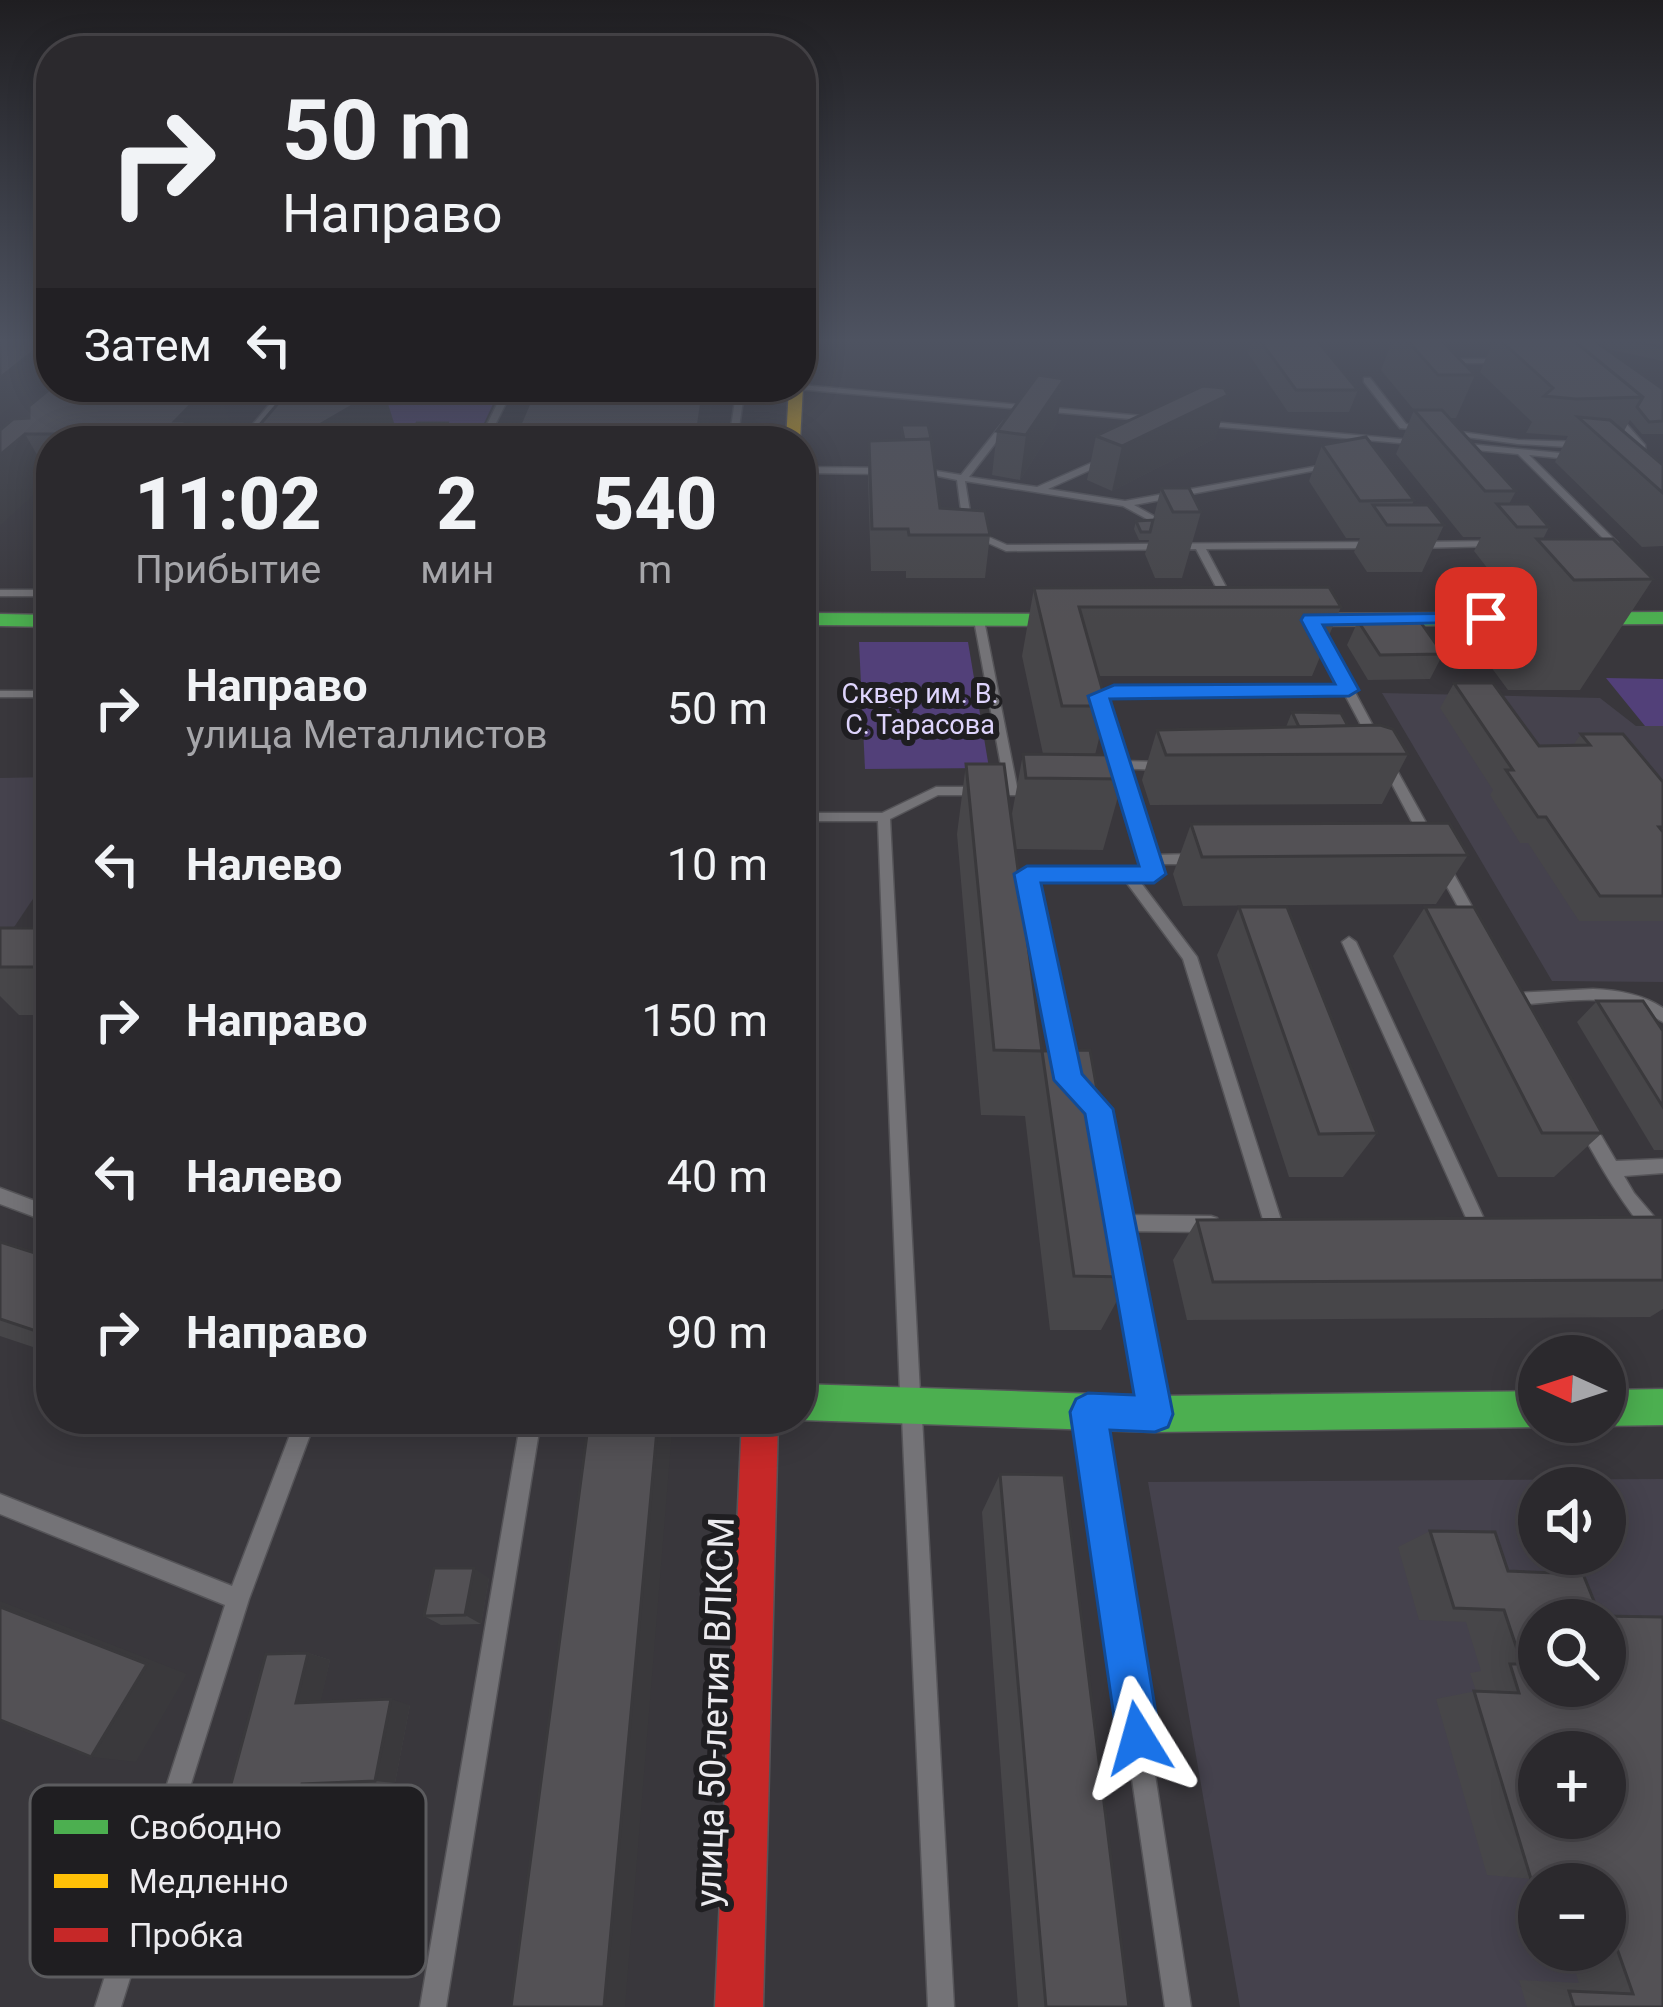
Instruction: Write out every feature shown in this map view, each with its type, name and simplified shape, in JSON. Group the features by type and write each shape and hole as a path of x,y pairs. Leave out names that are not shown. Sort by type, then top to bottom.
{"street":[{"path":"1226,620 1568,627 1663,618"},
{"path":"0,620 36,621"},
{"path":"816,620 1120,620"},
{"path":"816,1402 1155,1414 1518,1409"},
{"path":"1626,1408 1663,1407"},
{"name":"улица 50-летия ВЛКСМ","path":"739,2007 759,1434"}],"lane":[{"path":"1000,433 961,481 969,532 1006,548 1501,544"},
{"path":"1313,433 1433,444"},
{"path":"1451,433 1604,446"},
{"path":"1628,433 1641,447 1643,461 1634,464"},
{"path":"1363,437 1371,448"},
{"path":"1455,446 1593,458"},
{"path":"1623,446 1641,447"},
{"path":"1520,452 1613,543 1589,543"},
{"path":"1033,492 1114,456"},
{"path":"816,470 922,471 961,481 1125,504 1333,466"},
{"path":"1125,504 1203,547 1226,620"},
{"path":"1428,527 1441,544"},
{"path":"0,593 36,592"},
{"path":"979,620 1012,790"},
{"path":"1310,620 1484,940"},
{"path":"1069,1080 1027,874 1154,874 1098,696 1114,691 1349,690"},
{"path":"0,694 36,694"},
{"path":"1117,765 1185,766"},
{"path":"1366,766 1388,766"},
{"path":"816,817 884,817 936,791 1057,791"},
{"path":"1103,792 1125,792"},
{"path":"884,817 941,2007"},
{"path":"1149,860 1216,859"},
{"path":"1128,875 1190,957 1274,1226"},
{"path":"1349,942 1478,1225"},
{"path":"1505,980 1527,1018"},
{"path":"1516,999 1620,996 1641,1000 1663,1016"},
{"path":"1579,1112 1646,1224 1663,1240"},
{"path":"1610,1169 1663,1166"},
{"path":"0,1196 36,1209"},
{"path":"1115,1200 1155,1414"},
{"path":"1120,1223 1230,1225"},
{"path":"1625,1224 1646,1224"},
{"path":"1252,1225 1297,1226"},
{"path":"1455,1225 1499,1225"},
{"path":"1088,1412 1178,2007"},
{"path":"179,1785 238,1599 300,1434"},
{"path":"434,2007 529,1434"},
{"path":"0,1504 238,1599"},
{"path":"108,2007 118,1977"}],"shaded area":[{"path":"1382,693 1600,698 1636,726 1663,726 1663,982 1552,981"},
{"path":"36,777 36,894 0,948 0,778"},
{"path":"1626,1479 1663,1479 1663,2007 1240,2007 1148,1482 1518,1480 1518,1575 1626,1575"}],"green space":[{"name":"Сквер им. В. С. Тарасова","path":"859,642 968,642 989,768 865,769"},
{"path":"1606,678 1663,679 1663,726 1645,726"}],"building":[{"path":"0,433 36,433 25,434 0,455"},
{"path":"903,433 930,433 934,452 931,439 904,440"},
{"path":"1103,433 1150,433 1122,446 1096,436"},
{"path":"1434,433 1463,433 1516,491 1485,491"},
{"path":"1596,433 1625,433 1663,465 1663,493"},
{"path":"1366,437 1414,500 1360,501 1322,445"},
{"path":"931,439 940,508 985,511 990,535 909,535 908,529 872,529 869,441"},
{"path":"1161,488 1189,488 1201,512 1173,512"},
{"path":"1497,504 1529,504 1549,527 1517,527"},
{"path":"1373,505 1428,505 1444,525 1387,525"},
{"path":"1153,520 1150,532 1141,532 1136,521"},
{"path":"1537,539 1613,539 1653,579 1574,580"},
{"path":"1329,587 1341,607 1079,607 1107,706 1062,706 1034,588"},
{"path":"1419,620 1443,654 1380,655 1358,621"},
{"path":"1454,683 1493,683 1539,746 1590,745 1581,734 1623,734 1663,782 1663,827 1659,827 1663,832 1663,896 1600,896 1546,817 1538,817 1506,770 1513,770"},
{"path":"1292,712 1341,713 1348,726 1299,727"},
{"path":"1380,725 1393,729 1408,754 1166,755 1157,730"},
{"path":"1023,754 1117,755 1123,779 1026,778"},
{"path":"966,764 1004,764 1042,1051 994,1050"},
{"path":"1449,823 1468,855 1202,857 1191,824"},
{"path":"1239,907 1287,907 1377,1133 1319,1134"},
{"path":"1425,907 1474,907 1602,1133 1542,1133"},
{"path":"0,928 36,928 36,967 0,967"},
{"path":"1597,1001 1643,1001 1663,1031 1663,1107"},
{"path":"1090,1050 1130,1277 1074,1276 1042,1051"},
{"path":"1663,1217 1663,1280 1213,1282 1197,1220"},
{"path":"0,1242 36,1253 36,1331 0,1319"},
{"path":"587,1434 657,1434 604,2007 511,2007"},
{"path":"1000,1474 1064,1475 1129,2007 1046,2007"},
{"path":"1430,1531 1495,1532 1508,1571 1583,1575 1593,1599 1518,1599 1518,1652 1504,1610 1454,1608"},
{"path":"434,1568 474,1568 465,1615 424,1616"},
{"path":"0,1607 147,1664 91,1757 0,1720"},
{"path":"1626,1616 1663,1617 1663,2007 1574,2007 1569,1991 1633,1994 1625,1971 1626,1863 1526,1863 1519,1839 1626,1839 1626,1731 1518,1731 1518,1836 1474,1691 1518,1693 1518,1707 1626,1707"},
{"path":"308,1653 296,1703 391,1699 375,1781 231,1785 266,1654"},
{"path":"1510,1664 1518,1664 1518,1690"}],"traffic: fast":[{"path":"1278,620 1663,618"},
{"path":"816,619 1086,620"},
{"path":"0,620 36,621"},
{"path":"816,1403 1155,1414 1518,1409"},
{"path":"1626,1408 1663,1407"}],"traffic: jam":[{"path":"739,2007 759,1434"}],"route":[{"path":"1138,1738 1088,1412 1155,1414 1099,1109 1069,1080 1027,874 1154,874 1098,696 1114,691 1349,690 1310,620 1486,618"}]}
